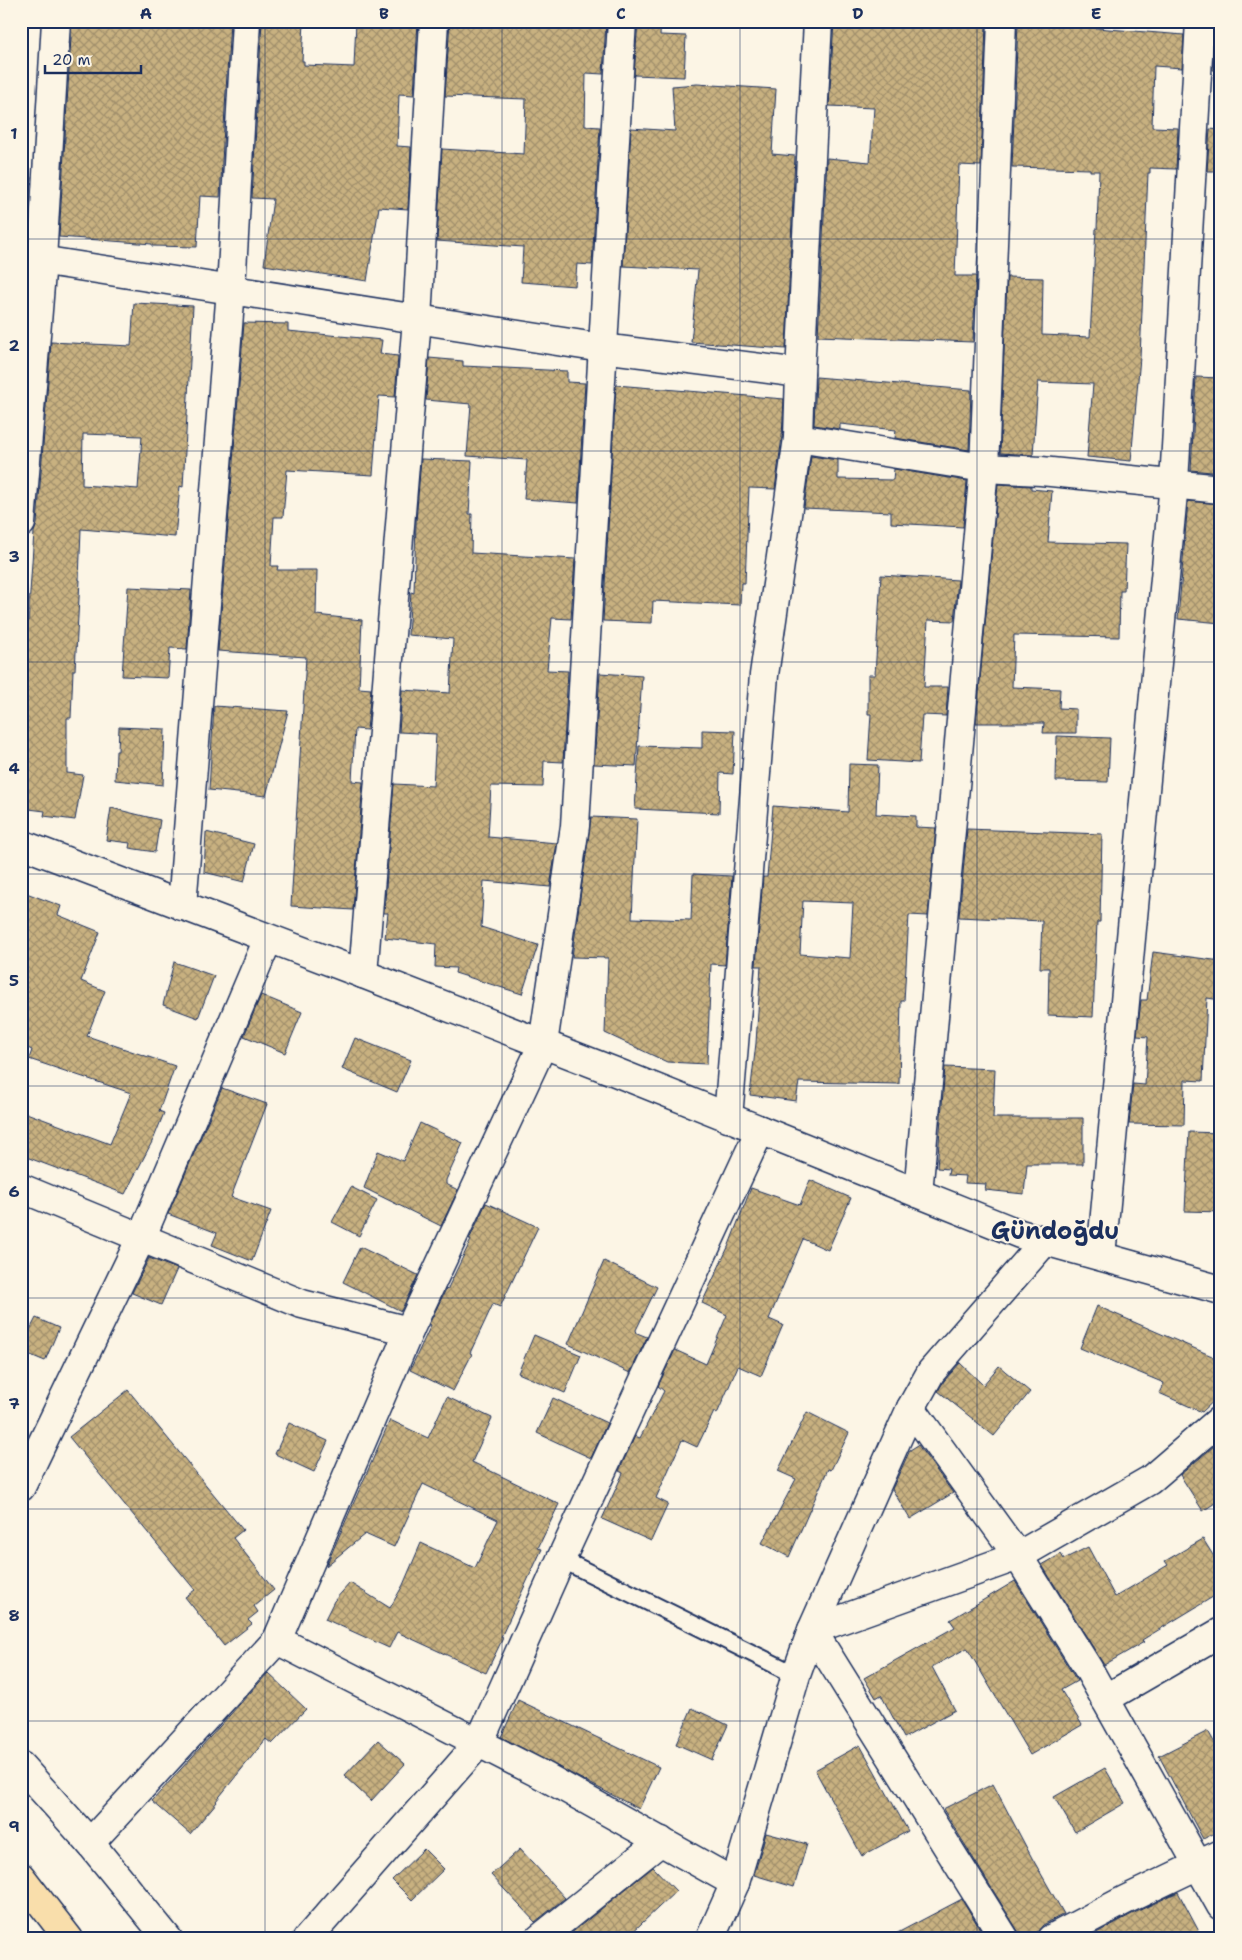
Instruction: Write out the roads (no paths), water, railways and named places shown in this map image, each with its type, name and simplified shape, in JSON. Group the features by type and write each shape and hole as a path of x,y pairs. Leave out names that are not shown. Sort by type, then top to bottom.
{"highway":[{"path":"21,1877 69,1939"}],"street":[{"path":"21,523 32,258 56,21"},
{"path":"182,906 231,289 246,21"},
{"path":"363,974 417,319 434,21"},
{"path":"90,1843 277,1640 409,1331 542,1044 574,826 622,21"},
{"path":"728,1118 764,675 798,438 818,21"},
{"path":"918,1193 984,468 1002,21"},
{"path":"1101,1256 1174,484 1200,21"},
{"path":"32,258 602,348 800,373"},
{"path":"798,438 984,468 1041,471 1221,489"},
{"path":"21,844 363,974 1020,1234 1220,1289"},
{"path":"21,1487 142,1236 268,939"},
{"path":"307,1939 479,1743 561,1559 760,1130"},
{"path":"21,1188 142,1236 302,1304 409,1331"},
{"path":"710,1939 735,1883 796,1675 812,1630 911,1408 931,1372 1045,1241"},
{"path":"911,1408 1018,1556 1105,1699 1209,1860 1221,1906"},
{"path":"812,1630 1018,1556 1150,1480 1221,1420"},
{"path":"812,1630 1004,1939"},
{"path":"1105,1699 1221,1632"},
{"path":"277,1640 544,1776 735,1883"},
{"path":"21,1766 90,1843 168,1939"},
{"path":"539,1939 661,1841"},
{"path":"1051,1939 1209,1860"}],"lane":[{"path":"561,1559 796,1675"}],"district":[{"name":"Gündoğdu","path":"1055,1231"}]}
